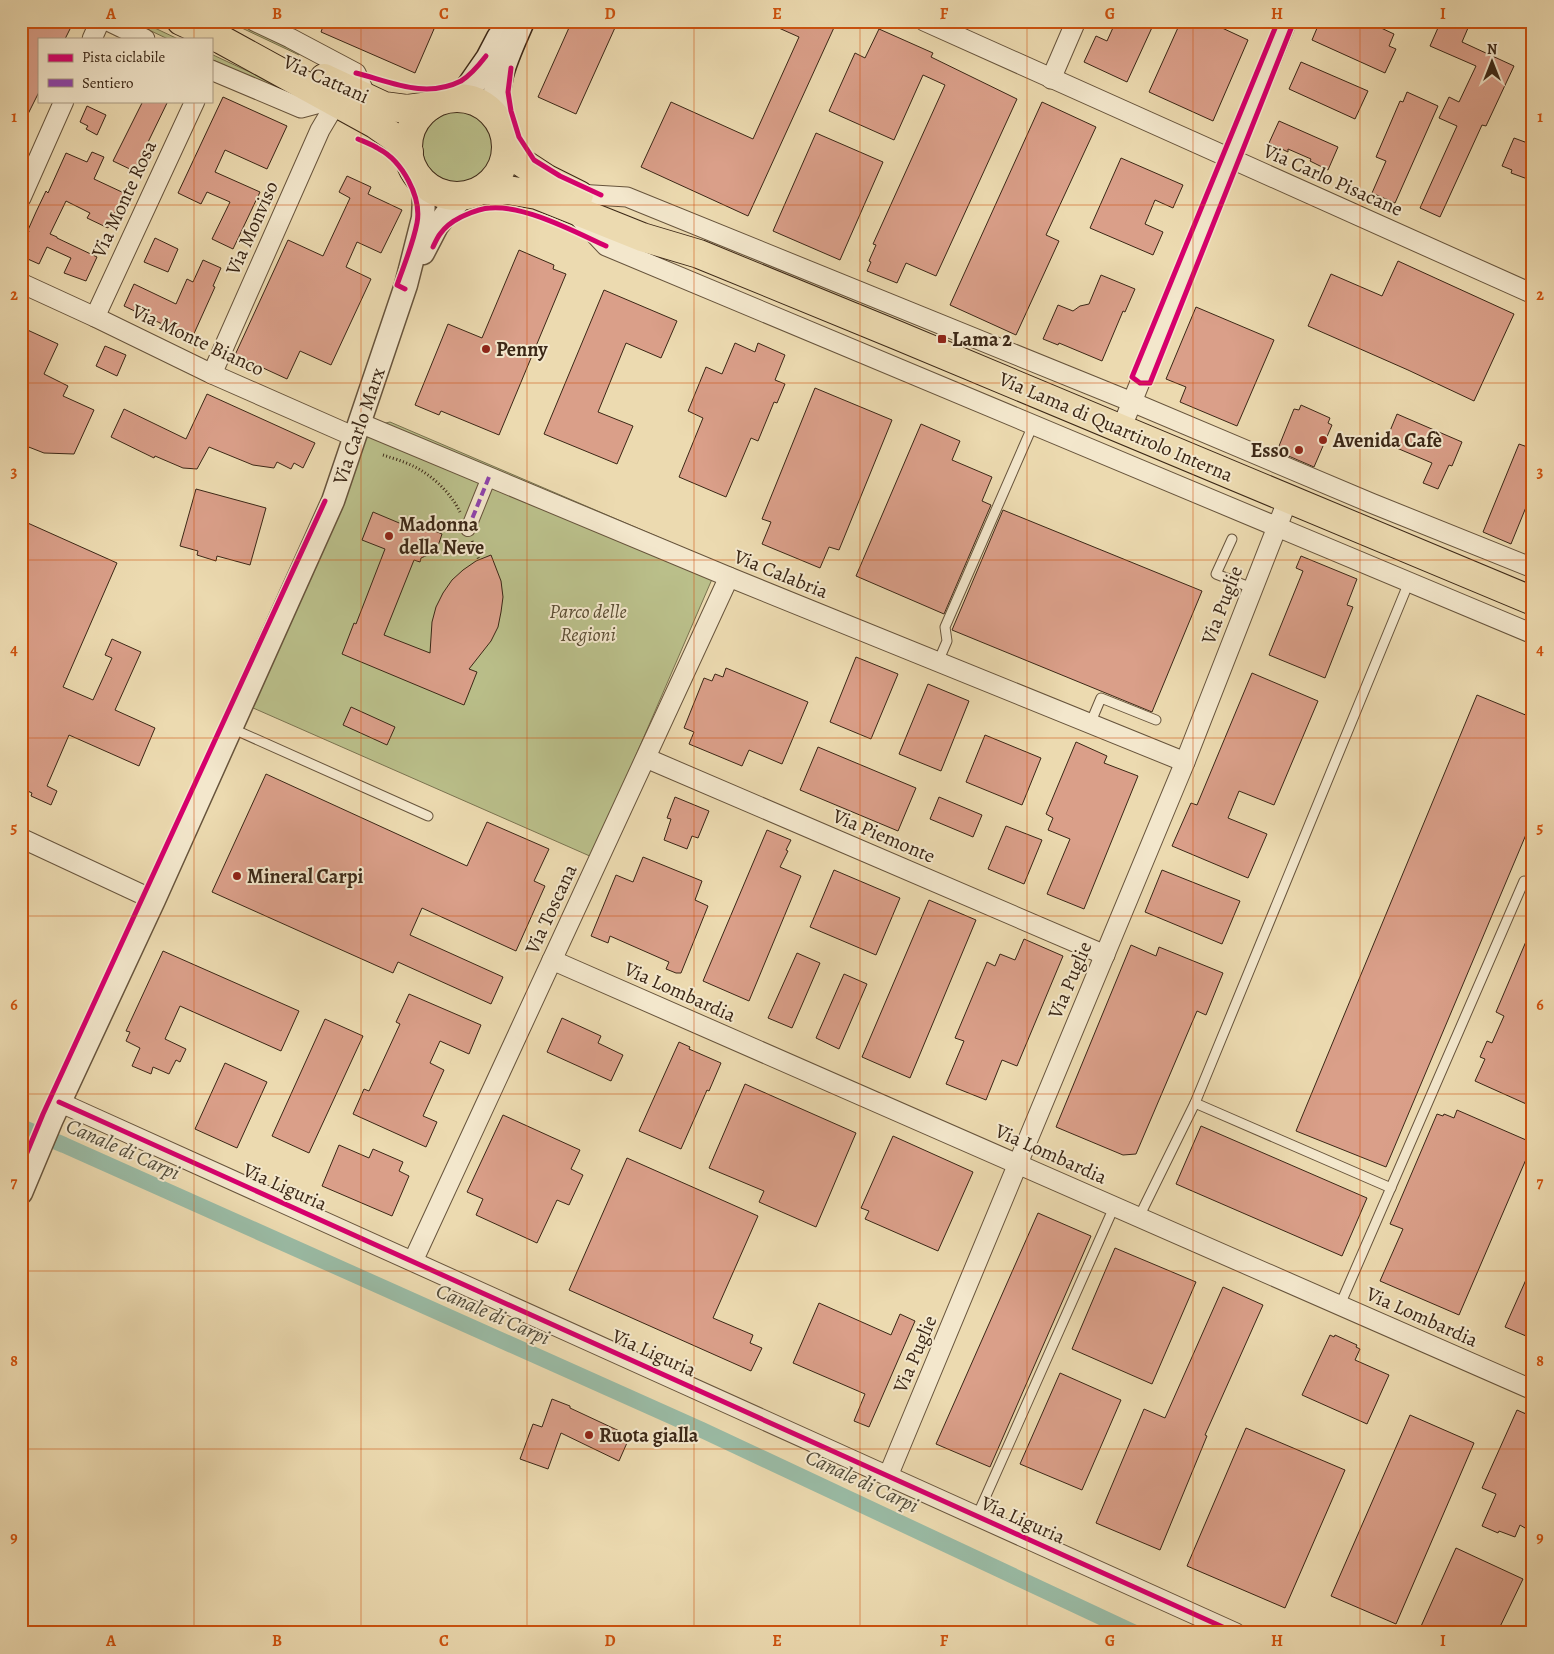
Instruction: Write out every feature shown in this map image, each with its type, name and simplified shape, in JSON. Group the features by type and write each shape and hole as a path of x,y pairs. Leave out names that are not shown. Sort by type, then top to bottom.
{"main road":[{"name":"Via Cattani","path":"181,21 222,40 375,124 394,138 408,152"},
{"path":"462,98 489,60 508,21"},
{"name":"Via Carlo Marx","path":"473,193 494,180 505,160 502,132 496,105 498,84 502,67 521,21"},
{"name":"Via Cattani","path":"222,40 278,57 366,96 384,106 407,109 430,106"},
{"path":"408,152 408,142 415,122 422,113 430,106 450,98 462,98 482,105 491,111 502,132"},
{"name":"Via Lama di Quartirolo Interna","path":"502,132 518,160 547,179 575,202 642,237 699,254 1533,601"},
{"name":"Via Carlo Marx","path":"408,152 411,163 422,181"},
{"path":"422,181 434,190 448,195 473,193"},
{"name":"Via Lama di Quartirolo Interna","path":"473,193 508,190 575,202"}],"street":[{"path":"92,38 100,21"},
{"path":"108,21 143,38"},
{"path":"254,21 293,30 356,73 366,96"},
{"name":"Via Carlo Pisacane","path":"924,21 1533,294"},
{"path":"1050,79 1076,21"},
{"path":"1121,429 1287,21"},
{"path":"212,70 300,108 333,101"},
{"name":"Via Monviso","path":"212,374 333,101"},
{"path":"21,198 64,102"},
{"name":"Via Monte Rosa","path":"95,316 195,102"},
{"name":"Via Carlo Marx","path":"21,1193 55,1110 154,900 332,504 406,285 423,218 424,198 422,181"},
{"name":"Via Carlo Marx","path":"406,285 437,226 446,214 473,193"},
{"path":"1533,568 1371,503 1132,402 627,197 575,202 606,246 1533,634"},
{"name":"Via Monte Bianco","path":"21,283 95,316 212,374 358,430"},
{"name":"Via Calabria","path":"358,430 489,477 729,577 1185,762"},
{"path":"468,529 489,477"},
{"name":"Via Puglie","path":"888,1476 1185,762 1288,499"},
{"path":"1371,503 1387,541"},
{"name":"Via Toscana","path":"413,1261 729,577"},
{"name":"Via Piemonte","path":"646,758 1105,955"},
{"path":"21,838 154,900"},
{"name":"Via Lombardia","path":"552,960 1533,1390"},
{"name":"Via Liguria","path":"55,1110 413,1261 1236,1633"}],"lane":[{"path":"938,662 947,641 945,627 1033,425"},
{"path":"1232,539 1216,574 1252,588"},
{"path":"1139,1217 1195,1103 1409,582"},
{"path":"1090,724 1101,698 1156,720"},
{"path":"231,728 428,816"},
{"path":"1340,1305 1524,881"},
{"path":"1195,1103 1391,1188"},
{"path":"977,1516 1114,1206"}],"path":[{"path":"383,455 427,474 448,495 458,508 479,560"}],"green space":[{"path":"130,21 140,21 176,38 166,38"},
{"path":"227,21 240,21 302,50 299,55"},
{"path":"212,54 286,89 284,92 212,59"},
{"path":"458,110 472,113 484,120 491,132 494,146 491,160 484,172 472,179 458,182 444,179 432,172 425,160 422,146 425,132 432,120 444,113"},
{"name":"Parco delle Regioni","path":"390,422 719,563 592,857 235,700 352,431"}],"building":[{"path":"21,21 59,21 71,27 66,38 38,38 38,94 21,128"},
{"path":"325,21 415,21 434,29 415,73 321,32"},
{"path":"572,21 618,21 576,114 538,97"},
{"path":"763,21 837,21 748,216 641,167 671,102 753,139 799,37"},
{"path":"1116,21 1155,21 1127,82 1084,62 1096,36 1107,41"},
{"path":"1181,21 1207,21 1248,40 1213,121 1149,92"},
{"path":"1320,21 1335,21 1343,25 1345,21 1366,21 1394,34 1389,46 1396,49 1385,73 1312,40"},
{"path":"1441,21 1471,21 1462,42 1514,66 1486,126 1482,125 1440,217 1420,208 1457,126 1439,118 1449,97 1459,102 1476,66 1430,46"},
{"path":"879,29 933,53 931,57 1017,99 936,276 906,263 897,283 867,271 876,245 873,244 945,85 923,75 894,140 829,111 855,53 865,58"},
{"path":"1301,62 1368,91 1355,119 1289,89"},
{"path":"1407,92 1438,106 1395,203 1372,193 1386,161 1376,157 1400,101 1403,102"},
{"path":"223,97 287,126 267,169 225,150 215,172 260,192 233,249 212,239 230,202 207,192 201,204 178,193"},
{"path":"142,102 168,102 134,171 113,161"},
{"path":"1042,102 1096,127 1046,235 1059,241 1016,335 950,305"},
{"path":"87,106 106,115 97,135 86,129 88,126 80,122"},
{"path":"1279,121 1338,147 1328,170 1310,161 1311,159 1288,149 1288,152 1269,143"},
{"path":"816,133 883,162 840,260 773,231"},
{"path":"1514,138 1533,145 1533,181 1511,173 1512,170 1502,166"},
{"path":"92,152 104,157 94,179 124,193 108,228 87,218 90,213 66,201 50,234 97,257 86,281 64,273 71,258 47,247 39,264 21,256 21,249 36,212 46,191 48,193 66,153 87,162"},
{"path":"1121,158 1183,185 1173,208 1155,200 1145,224 1163,232 1153,255 1090,228"},
{"path":"347,176 371,187 368,194 402,210 381,253 357,242 346,267 371,279 331,365 300,351 287,379 235,355 288,240 323,256 350,198 339,192"},
{"path":"155,238 178,249 168,272 144,262"},
{"name":"Penny","path":"519,250 554,265 553,269 566,274 499,435 441,411 439,415 415,405 448,324 482,338"},
{"path":"203,260 221,268 213,286 215,287 192,338 124,306 134,284 176,304 187,279 193,282"},
{"path":"1398,261 1514,314 1474,401 1308,326 1331,274 1382,296"},
{"path":"1101,275 1135,289 1125,312 1123,311 1102,361 1059,343 1058,345 1043,339 1058,305 1073,311 1080,306 1089,304"},
{"path":"604,290 677,321 661,358 626,343 598,412 633,426 617,464 544,434"},
{"path":"1196,307 1274,340 1237,426 1180,402 1186,387 1166,379"},
{"path":"21,327 58,344 44,374 68,386 63,396 94,410 74,454 44,453 21,444"},
{"path":"735,343 755,352 758,343 785,355 775,380 785,384 777,403 774,402 758,441 751,438 726,497 679,477 703,418 688,411 706,367 722,374"},
{"path":"105,346 126,355 117,376 96,366"},
{"path":"815,388 892,420 839,550 829,547 820,568 762,544 771,522 762,519"},
{"path":"207,394 315,443 303,468 294,463 291,469 277,462 274,468 253,465 209,447 197,469 183,468 155,456 154,458 111,437 124,409 186,439"},
{"path":"1301,405 1330,418 1328,423 1332,425 1314,467 1277,451 1294,409 1299,410"},
{"path":"1397,414 1462,442 1452,466 1449,465 1438,489 1423,483 1432,463 1385,443"},
{"path":"921,424 960,441 952,460 992,477 982,501 991,505 944,614 856,576"},
{"path":"1519,444 1533,449 1533,490 1511,544 1483,532"},
{"path":"196,489 266,508 250,565 217,556 216,561 197,555 198,551 180,546"},
{"path":"1003,510 1202,591 1152,712 952,630"},
{"path":"373,512 404,525 406,519 442,534 438,546 435,545 430,554 421,558 420,562 414,560 384,635 430,653 432,622 436,607 443,593 452,580 463,570 476,561 491,555 501,581 503,597 501,612 498,627 491,641 469,669 477,672 464,705 342,654 354,623 356,624 385,549 362,540"},
{"path":"21,520 117,563 63,687 93,700 112,658 105,655 112,639 141,652 115,710 155,728 139,766 69,735 47,786 57,791 51,805 31,796 32,793 21,788"},
{"path":"1301,556 1357,579 1347,605 1353,607 1325,678 1269,655 1303,571 1296,568"},
{"path":"856,657 898,674 871,739 830,722"},
{"path":"726,668 808,702 782,764 749,750 742,766 689,744 694,732 684,728 704,678 712,681 715,674 723,677"},
{"path":"1252,673 1318,701 1274,805 1239,791 1228,818 1267,834 1248,878 1172,846 1191,803 1197,805"},
{"path":"928,684 969,701 941,771 899,754"},
{"path":"1477,695 1533,718 1533,818 1386,1167 1296,1131"},
{"path":"351,707 395,727 387,745 343,725"},
{"path":"985,735 1041,758 1022,805 966,782"},
{"path":"1076,742 1107,756 1104,763 1138,776 1084,909 1047,894 1070,839 1048,830 1053,818 1046,814"},
{"path":"818,747 916,788 898,831 800,790"},
{"path":"266,774 467,866 487,822 549,849 534,881 545,886 516,951 422,908 410,935 503,977 491,1004 398,962 393,973 212,892"},
{"path":"675,797 709,811 698,838 692,836 687,849 664,840 671,819 667,818"},
{"path":"939,797 982,815 973,837 930,819"},
{"path":"1006,826 1042,840 1024,884 988,869"},
{"path":"767,830 791,840 780,867 801,876 749,1001 703,981"},
{"path":"643,857 702,881 695,900 708,906 681,973 666,969 669,962 610,936 608,943 591,936 616,875 633,882"},
{"path":"834,870 900,898 876,955 810,927"},
{"path":"1162,870 1240,901 1222,944 1145,912"},
{"path":"929,900 976,920 910,1078 862,1057"},
{"path":"1533,925 1533,1107 1475,1081 1485,1059 1480,1057 1487,1041 1492,1043 1504,1016 1496,1012"},
{"path":"1024,939 1063,956 1017,1066 1002,1060 986,1100 946,1084 964,1041 955,1038 987,962 995,966 1000,954 1015,960"},
{"path":"1131,945 1156,956 1159,947 1223,973 1206,1015 1197,1011 1136,1154 1123,1155 1056,1127"},
{"path":"163,951 299,1011 281,1051 180,1006 165,1039 186,1049 180,1062 176,1060 169,1074 153,1067 151,1074 132,1066 140,1048 126,1041 130,1032 126,1031"},
{"path":"797,953 820,963 792,1028 768,1018"},
{"path":"844,974 867,984 839,1049 816,1038"},
{"path":"409,994 481,1025 469,1054 440,1041 430,1063 444,1070 423,1116 437,1122 426,1147 353,1114 364,1089 369,1091 400,1024 396,1022"},
{"path":"562,1018 601,1036 598,1043 623,1055 611,1081 547,1052"},
{"path":"325,1019 363,1036 309,1153 272,1136"},
{"path":"679,1042 690,1047 689,1049 721,1063 681,1149 639,1131"},
{"path":"225,1063 267,1082 237,1148 195,1129"},
{"path":"745,1084 856,1133 816,1227 759,1202 764,1191 709,1168"},
{"path":"1457,1110 1533,1143 1459,1315 1380,1281 1403,1229 1390,1224 1437,1114 1443,1116 1444,1114 1454,1118"},
{"path":"503,1115 580,1150 571,1169 583,1175 569,1205 557,1200 537,1243 476,1215 483,1199 467,1192"},
{"path":"1201,1126 1367,1198 1342,1256 1176,1184"},
{"path":"893,1136 973,1172 938,1251 865,1219 869,1211 861,1208"},
{"path":"339,1145 369,1158 373,1149 403,1162 399,1171 409,1176 392,1216 322,1186"},
{"path":"627,1158 758,1216 713,1318 753,1335 750,1343 762,1348 751,1371 569,1290"},
{"path":"1038,1213 1091,1236 990,1467 936,1444"},
{"path":"1115,1248 1196,1282 1152,1384 1072,1349"},
{"path":"1533,1264 1533,1339 1505,1327"},
{"path":"1223,1287 1263,1305 1205,1435 1207,1436 1160,1550 1096,1523 1144,1409 1165,1418"},
{"path":"819,1303 891,1335 900,1314 915,1321 869,1427 854,1421 865,1394 793,1363"},
{"path":"1330,1335 1334,1337 1335,1335 1357,1345 1356,1347 1360,1349 1355,1360 1389,1375 1367,1424 1302,1395"},
{"path":"1060,1373 1121,1400 1082,1490 1020,1464"},
{"path":"552,1399 630,1436 619,1461 561,1433 548,1469 520,1459 533,1424 542,1427"},
{"path":"1517,1410 1533,1417 1533,1511 1525,1528 1520,1525 1515,1537 1499,1531 1498,1533 1482,1526 1496,1494 1482,1488"},
{"path":"1410,1415 1474,1443 1396,1624 1331,1596"},
{"path":"1246,1428 1345,1470 1285,1608 1187,1566"},
{"path":"1456,1548 1523,1579 1497,1633 1418,1633"}],"waterway":[{"name":"Canale di Carpi","path":"21,1127 702,1430 1135,1633"}],"marked path":[{"path":"468,529 489,477"}],"cycle path":[{"path":"1278,21 1132,377 1140,383 1150,383 1294,21"},
{"path":"356,73 408,87 434,89 461,81 486,56"},
{"path":"511,68 508,92 511,111 519,137 534,160 560,176 601,195"},
{"path":"358,139 377,148 395,162 413,191 418,213 417,223 411,247 397,285 405,289"},
{"path":"433,247 440,234 452,222 475,211 490,208 504,208 534,215 606,246"},
{"path":"21,1167 43,1114 325,501"},
{"path":"59,1102 1236,1633"}],"place":[{"name":"Lama 2","path":"942,339"},
{"name":"Penny","path":"486,349"},
{"name":"Avenida Cafè","path":"1323,440"},
{"name":"Esso","path":"1299,450"},
{"name":"Madonna della Neve","path":"389,536"},
{"name":"Mineral Carpi","path":"237,876"},
{"name":"Ruota gialla","path":"589,1435"}]}
